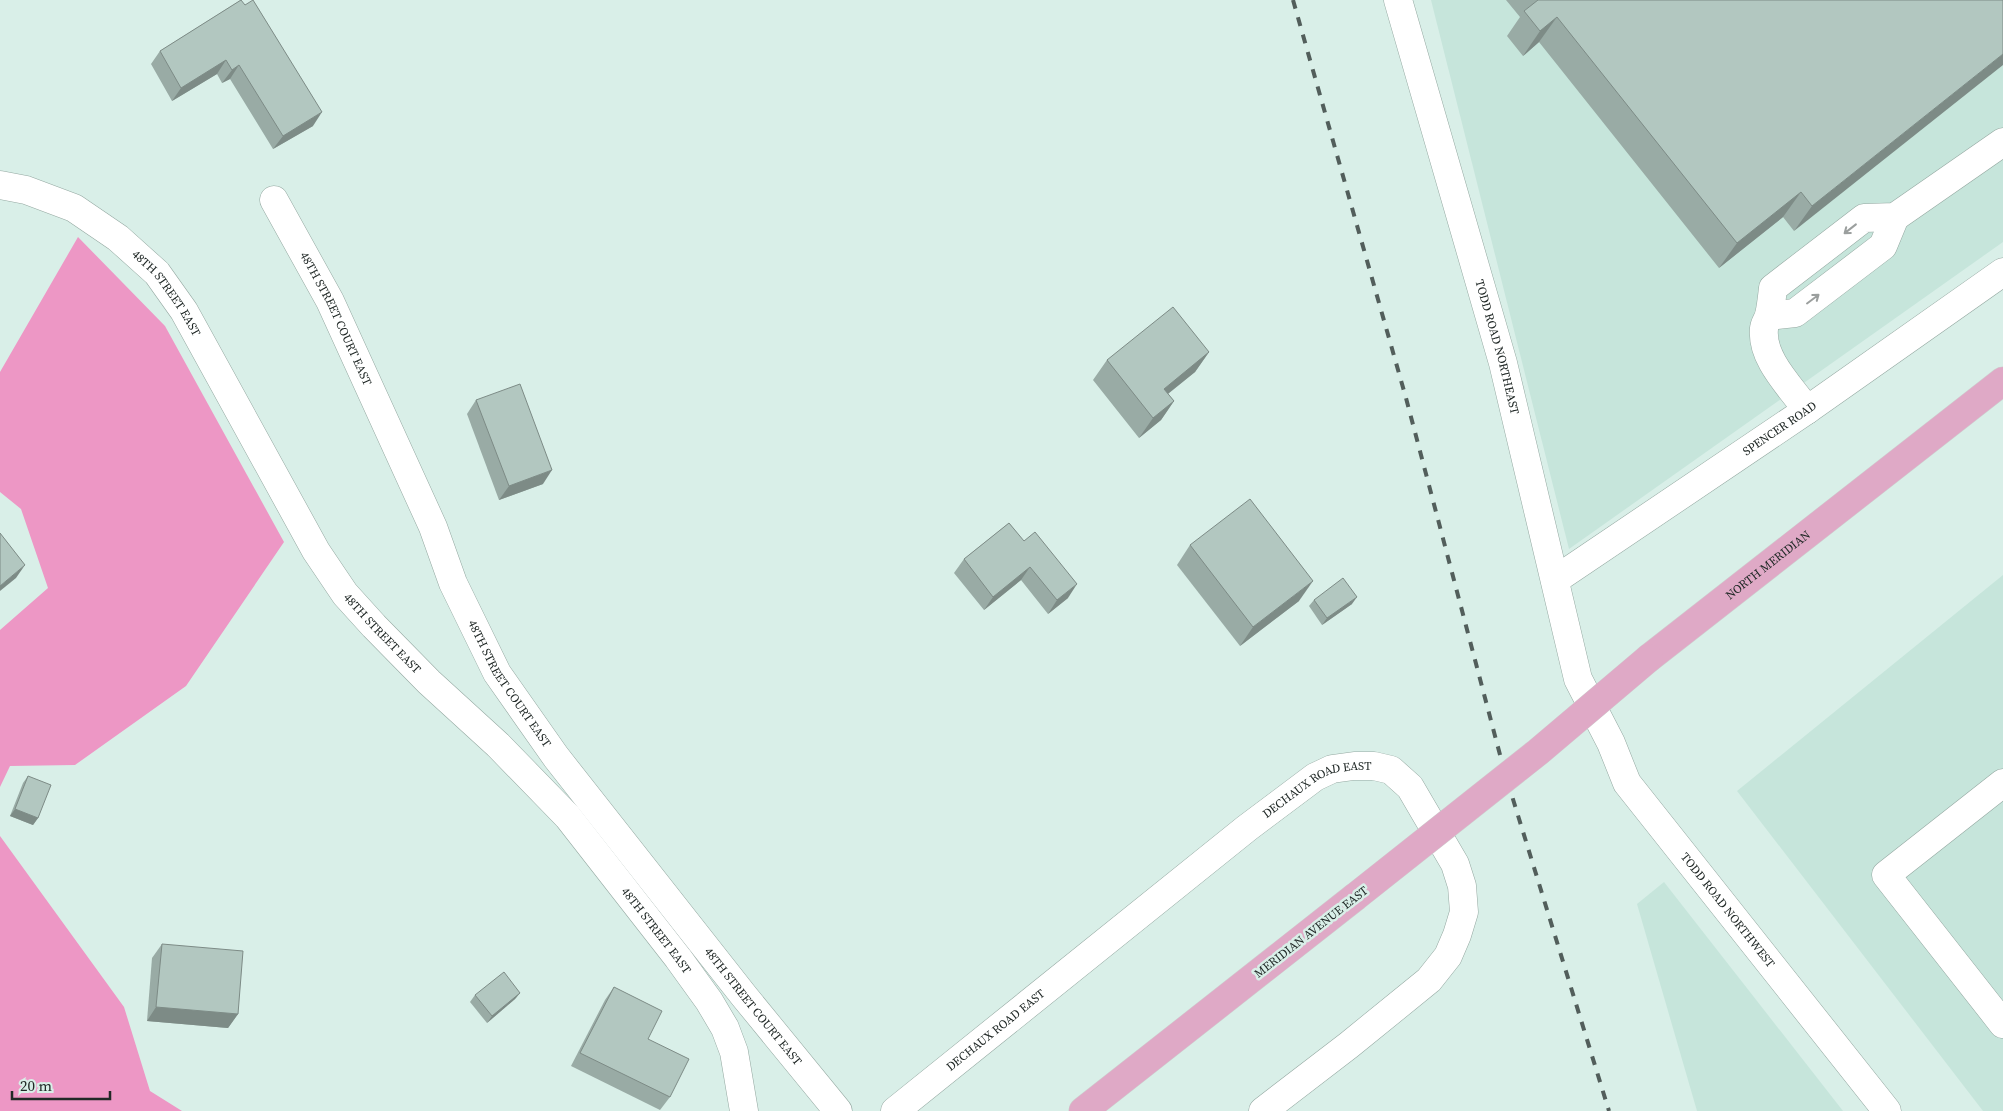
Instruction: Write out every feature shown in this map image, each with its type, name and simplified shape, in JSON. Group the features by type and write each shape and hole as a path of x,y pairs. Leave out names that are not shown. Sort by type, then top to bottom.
{"main road":[{"name":"NORTH MERIDIAN","path":"1538,752 1649,658 2003,381"},
{"name":"MERIDIAN AVENUE EAST","path":"1083,1111 1538,752"}],"street":[{"name":"TODD ROAD NORTHEAST","path":"1398,0 1503,363 1578,679 1586,697"},
{"path":"1807,410 1768,354 1764,342 1764,327 1769,316 1795,313 1883,246 1895,217 2003,142"},
{"name":"48TH STREET EAST","path":"0,185 26,190 74,208 118,238 157,273 184,311 316,551 346,594 374,626 429,682 498,745 562,810 672,950 709,1001 725,1028 734,1052 744,1111"},
{"name":"48TH STREET COURT EAST","path":"274,200 330,302 433,527 453,584 496,673 562,764 744,996 838,1111"},
{"name":"SPENCER ROAD","path":"1555,580 1807,410 2003,272"},
{"name":"TODD ROAD NORTHWEST","path":"1586,697 1611,743 1627,783 1887,1111"},
{"name":"DECHAUX ROAD EAST","path":"895,1111 1247,828 1315,777 1332,769 1354,766 1374,766 1391,770 1410,786 1455,864 1462,886 1464,912 1457,935 1448,956 1429,980 1263,1111"},
{"path":"2003,783 1886,875 2003,1024"}],"shaded area":[{"path":"1431,0 2003,0 2003,242 1569,549"},
{"path":"78,237 165,326 284,542 186,686 75,765 10,766 0,787 0,630 48,588 21,509 0,492 0,372"},
{"path":"2003,575 2003,1111 1983,1111 1737,791"},
{"path":"0,836 124,1007 150,1091 182,1111 0,1111"},
{"path":"1664,882 1843,1111 1697,1111 1637,904"}],"building":[{"path":"241,0 245,5 253,0 322,112 283,136 239,65 232,70 226,60 181,88 160,51"},
{"path":"1538,0 2003,0 2003,54 1812,206 1801,192 1737,243 1557,17 1540,31 1524,11"},
{"path":"1173,307 1209,352 1164,389 1174,401 1153,418 1107,360"},
{"path":"520,384 552,470 509,486 476,400"},
{"path":"1250,499 1313,581 1253,627 1190,545"},
{"path":"1009,523 1024,541 1035,532 1077,584 1057,600 1030,567 993,597 964,559"},
{"path":"0,533 25,565 0,586"},
{"path":"1343,578 1357,597 1327,618 1314,600"},
{"path":"28,776 51,785 38,818 15,809"},
{"path":"162,944 243,951 238,1014 156,1007"},
{"path":"504,972 520,993 492,1016 475,995"},
{"path":"614,987 662,1011 648,1039 689,1059 670,1097 580,1053"}],"railway":[{"path":"1293,0 1406,398 1504,770 1609,1111"}]}
